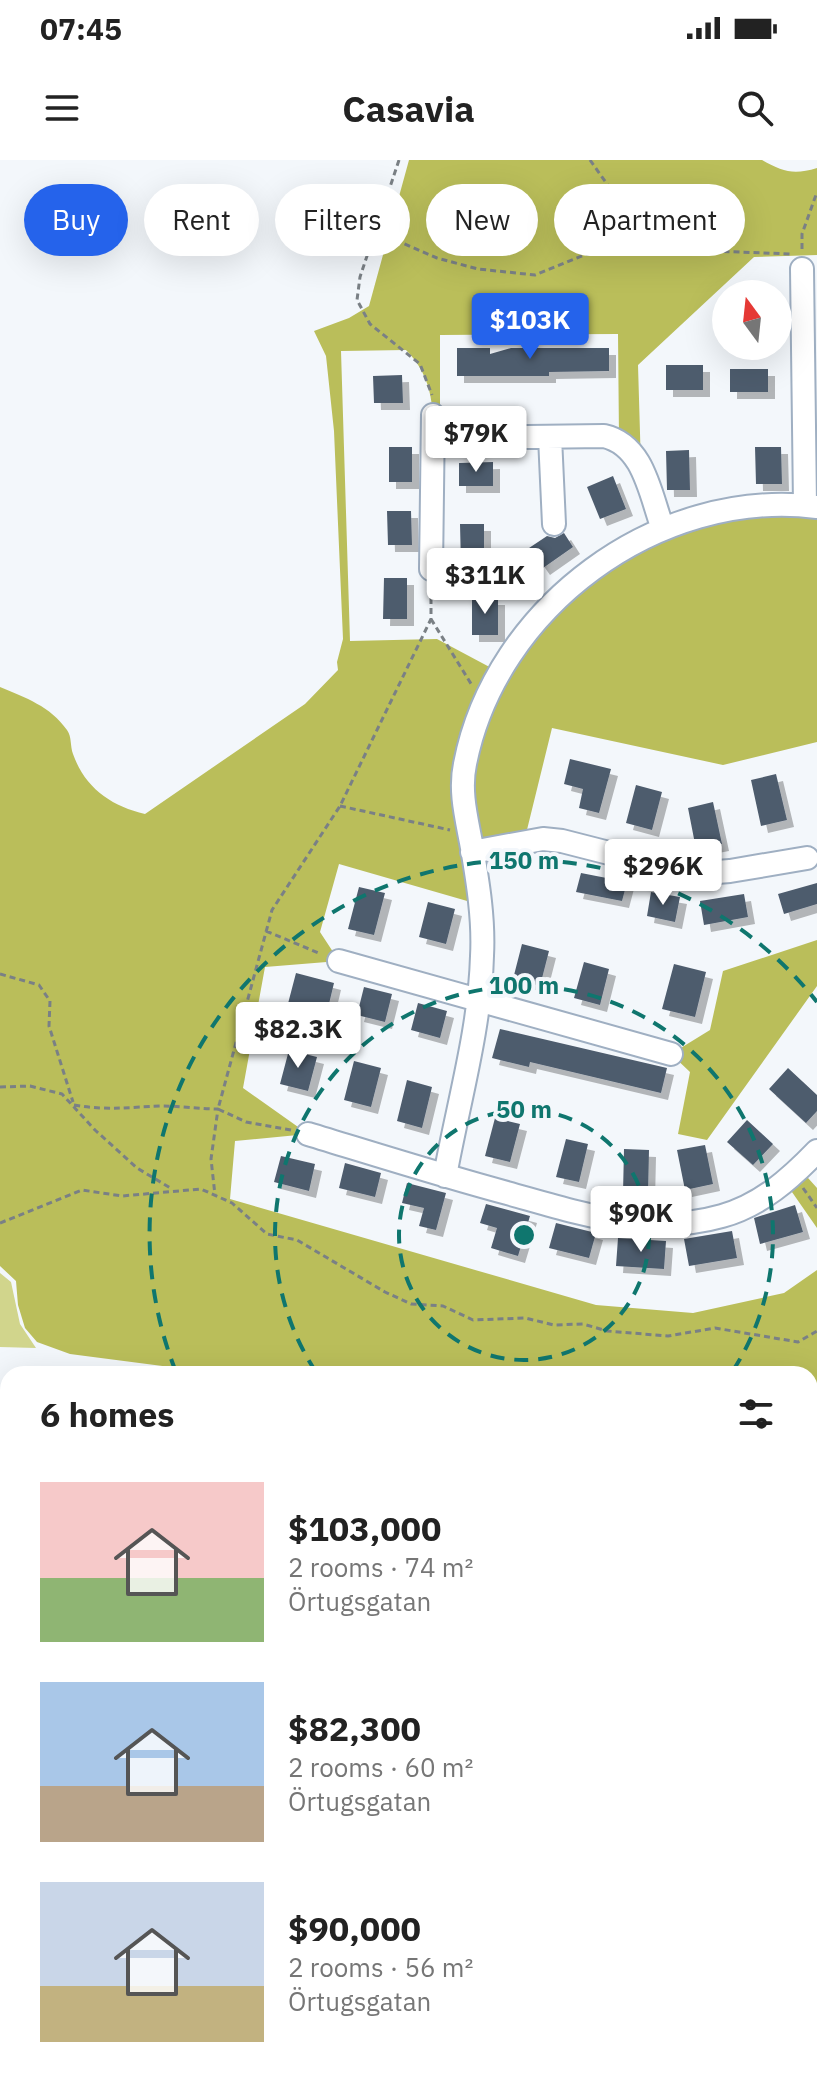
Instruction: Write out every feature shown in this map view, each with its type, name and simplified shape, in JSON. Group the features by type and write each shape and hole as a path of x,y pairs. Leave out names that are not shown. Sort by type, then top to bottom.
{"street":[{"path":"445,1176 477,1002 482,955 481,905 463,800 464,767 483,704 497,671 552,602 608,559 663,529 708,515 760,506 811,506 802,259"},
{"path":"431,569 433,415"},
{"path":"434,450 440,442 451,438 604,436 619,439 632,448 663,529"},
{"path":"550,437 554,524"},
{"path":"471,843 543,839 562,841 672,872 700,874 807,858"},
{"path":"339,961 671,1054"},
{"path":"308,1134 445,1176 625,1223 667,1225 723,1216 760,1200 817,1151"}],"path":[{"path":"392,184 399,160"},
{"path":"590,160 607,184"},
{"path":"731,256 802,259 802,234 817,192"},
{"path":"410,246 437,258 478,269 535,275 582,256"},
{"path":"368,256 360,277 357,300 370,324 420,364 430,384 433,415"},
{"path":"215,1197 211,1159 218,1109 272,910 340,806 431,619 431,569"},
{"path":"431,619 483,704"},
{"path":"340,806 471,843"},
{"path":"266,931 339,961"},
{"path":"0,974 39,985 50,1001 49,1026 74,1105"},
{"path":"0,1087 30,1086 62,1094 95,1130 137,1168 172,1189"},
{"path":"74,1105 114,1111 165,1106 183,1110 218,1109 246,1122 308,1134"},
{"path":"0,1223 82,1190 122,1196 172,1189 201,1189 232,1203 267,1234 297,1240 385,1292 411,1304 443,1306 473,1320 525,1318 554,1325 583,1324 607,1331 668,1336 715,1328 798,1342 817,1331"}],"green space":[{"path":"409,160 762,160 789,171 817,168 817,255 754,257 729,280 712,280 712,296 638,365 641,467 619,439 618,334 440,335 440,442 434,450 427,384 406,350 341,351 350,641 437,639 497,671 527,630 663,529 817,507 817,742 723,765 552,728 524,842 472,852 481,905 339,864 320,932 339,961 265,967 243,1088 308,1134 235,1141 230,1199 596,1305 693,1313 784,1293 817,1270 817,1366 162,1366 70,1354 37,1342 25,1328 18,1305 16,1281 0,1266 0,687 37,704 60,722 69,733 78,766 101,794 121,806 145,814 305,704 338,670 343,639 334,431 326,356 314,331 349,318 369,306 383,256 410,256 410,184 402,184"},
{"path":"817,940 817,986 707,1140 678,1134 690,1072 671,1054 710,1030 723,971"},
{"path":"800,1169 817,1188 817,1228 785,1182"},
{"path":"0,1273 11,1282 20,1324 36,1348 0,1347"}],"building":[{"path":"457,348 490,348 490,354 511,348 609,348 609,371 549,372 549,376 457,376"},
{"path":"666,365 703,365 703,390 666,390"},
{"path":"730,369 768,369 768,392 730,392"},
{"path":"402,375 403,403 374,403 373,376"},
{"path":"389,447 412,447 412,482 389,482"},
{"path":"755,447 781,447 782,484 756,484"},
{"path":"689,450 690,490 667,490 666,451"},
{"path":"493,462 493,486 459,486 459,463"},
{"path":"613,476 626,509 600,519 587,487"},
{"path":"387,511 411,511 412,545 388,545"},
{"path":"460,524 484,524 484,565 461,565"},
{"path":"564,533 573,547 543,568 529,548 547,536 555,538"},
{"path":"384,578 407,578 407,619 383,619"},
{"path":"472,598 498,598 498,635 472,635"},
{"path":"570,759 611,769 599,813 579,808 583,789 564,784"},
{"path":"776,774 787,820 761,826 751,780"},
{"path":"636,785 662,792 652,830 626,823"},
{"path":"713,802 722,844 696,849 688,808"},
{"path":"581,873 627,882 622,901 576,892"},
{"path":"817,883 817,904 784,914 778,894"},
{"path":"359,887 385,893 374,935 348,929"},
{"path":"651,892 680,897 675,922 647,916"},
{"path":"744,894 748,917 704,925 700,901"},
{"path":"428,902 455,909 446,944 419,937"},
{"path":"522,944 549,951 540,986 513,979"},
{"path":"584,962 609,969 600,1005 574,998"},
{"path":"674,964 706,972 695,1017 662,1009"},
{"path":"296,973 334,983 328,1008 316,1004 311,1021 285,1015"},
{"path":"364,987 392,994 385,1022 357,1015"},
{"path":"418,1003 447,1011 440,1038 411,1030"},
{"path":"500,1029 667,1068 661,1093 530,1062 529,1067 492,1058"},
{"path":"289,1050 317,1057 308,1091 280,1084"},
{"path":"354,1061 381,1068 371,1107 344,1100"},
{"path":"788,1068 817,1095 817,1111 806,1123 769,1089"},
{"path":"407,1080 432,1087 422,1128 397,1121"},
{"path":"495,1118 520,1124 510,1162 485,1156"},
{"path":"747,1120 773,1144 753,1165 727,1142"},
{"path":"566,1139 588,1144 579,1182 556,1177"},
{"path":"705,1145 713,1184 685,1190 677,1150"},
{"path":"624,1149 649,1150 648,1194 623,1193"},
{"path":"281,1156 315,1164 309,1191 274,1182"},
{"path":"345,1163 381,1173 375,1197 339,1188"},
{"path":"407,1183 446,1193 436,1230 419,1226 424,1208 402,1203"},
{"path":"486,1204 530,1216 518,1256 491,1248 497,1228 480,1223"},
{"path":"795,1205 803,1232 760,1244 754,1218"},
{"path":"556,1223 596,1233 589,1258 549,1248"},
{"path":"732,1231 737,1258 689,1266 684,1239"},
{"path":"618,1238 666,1241 664,1269 616,1266"}]}
